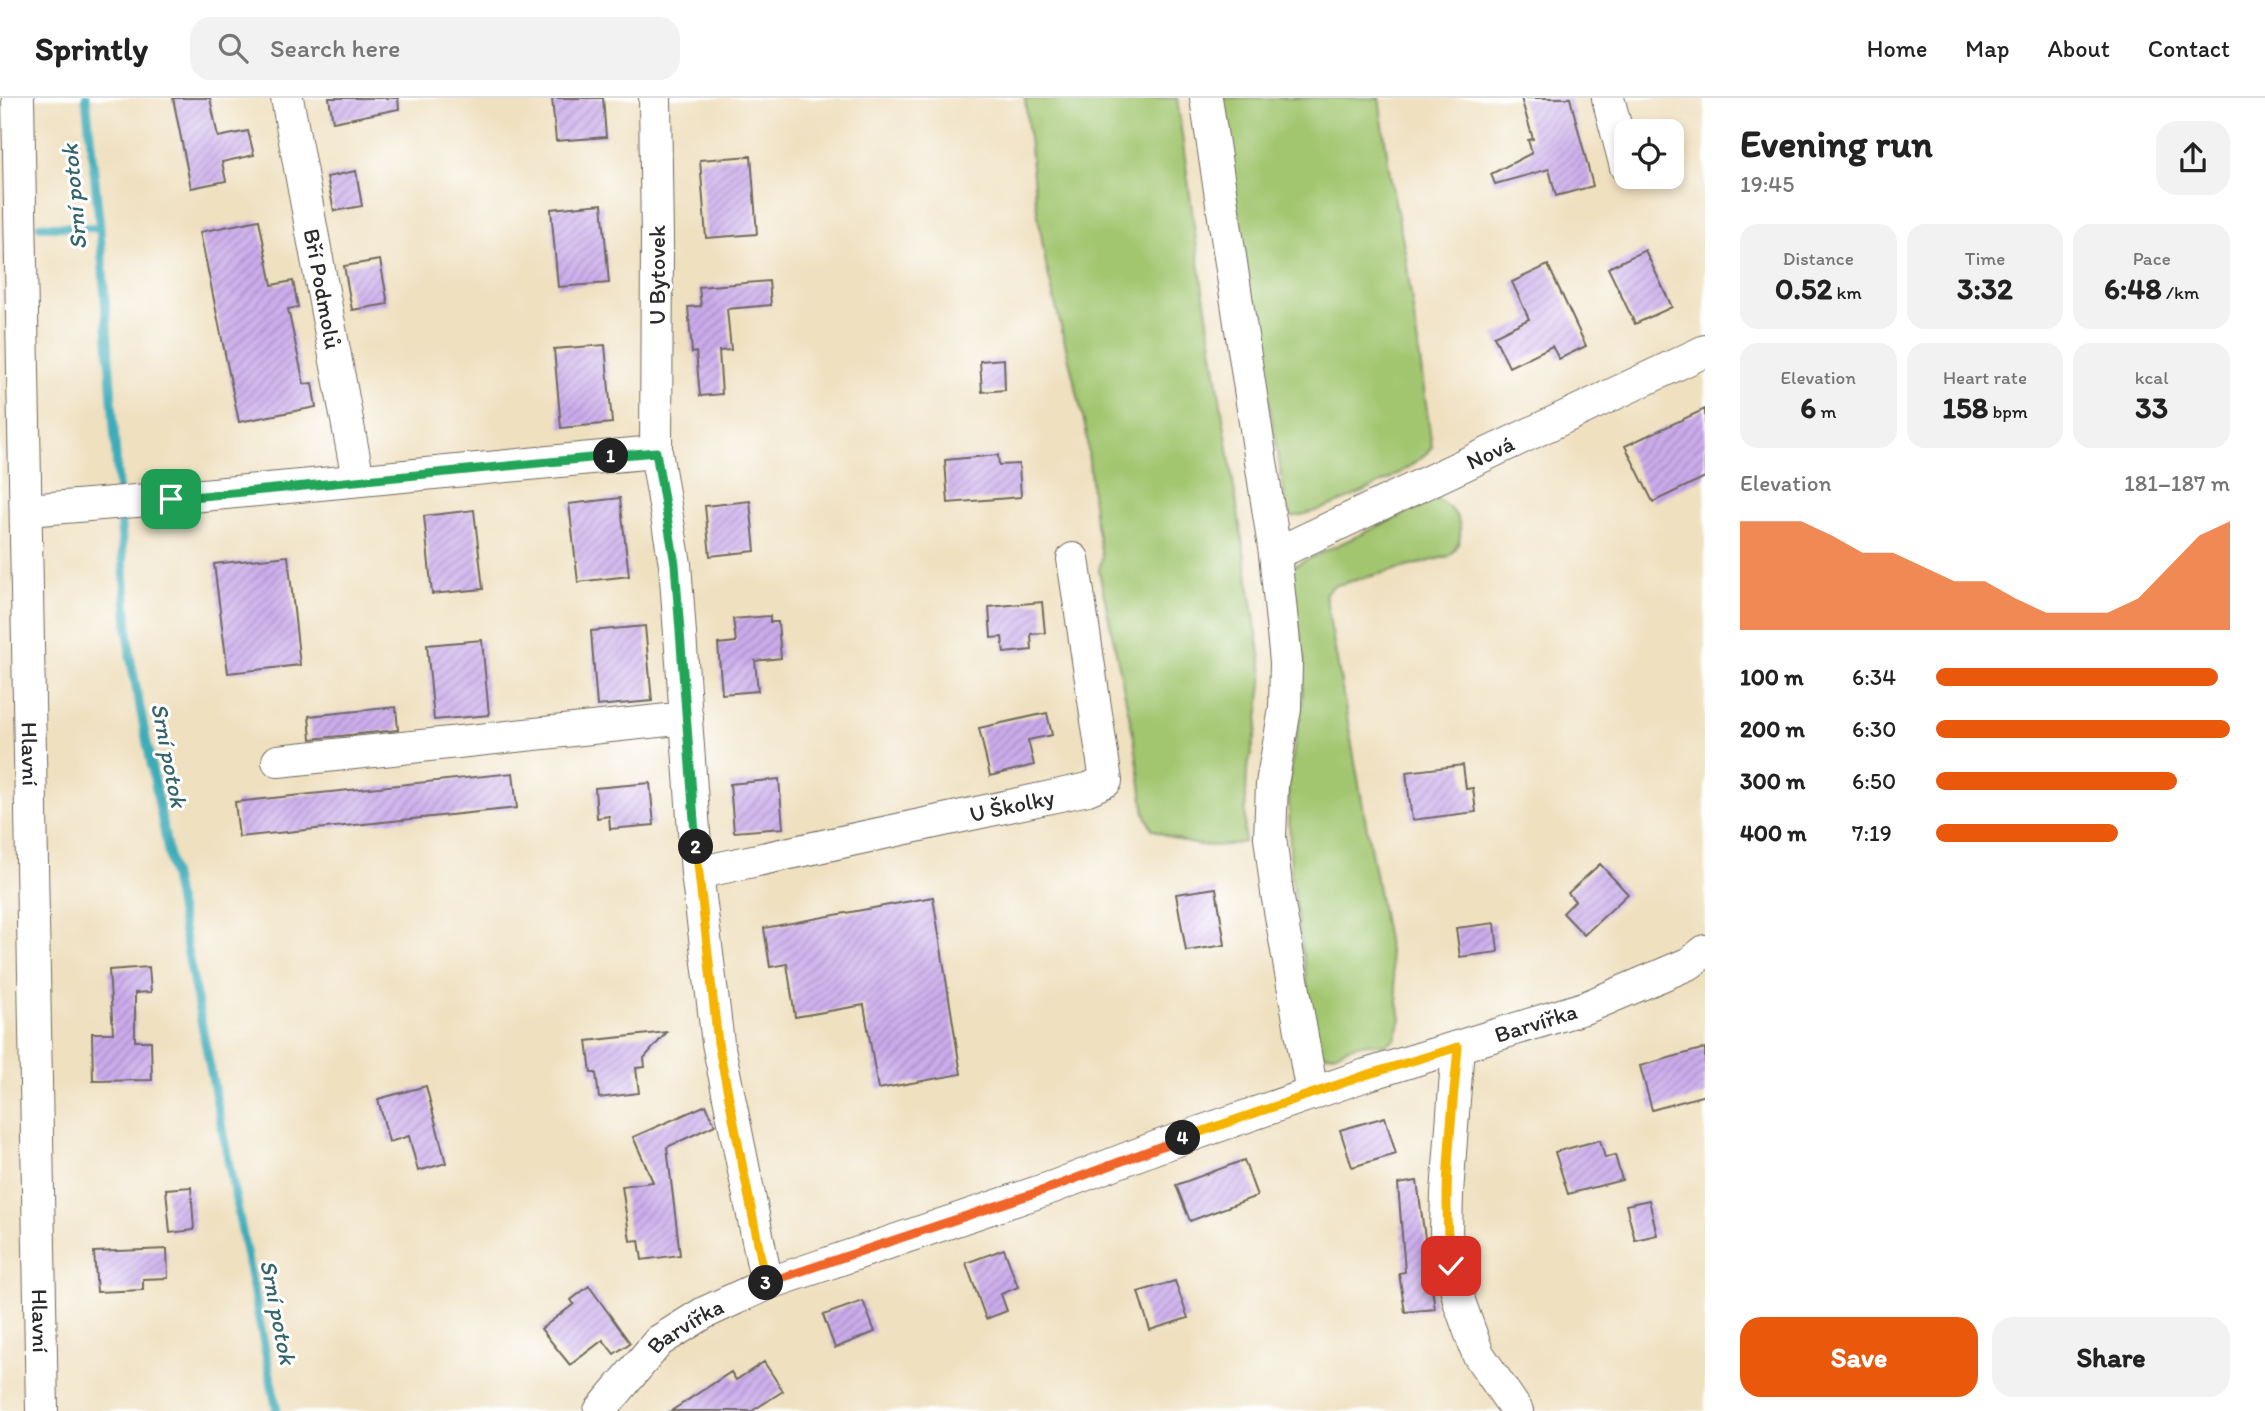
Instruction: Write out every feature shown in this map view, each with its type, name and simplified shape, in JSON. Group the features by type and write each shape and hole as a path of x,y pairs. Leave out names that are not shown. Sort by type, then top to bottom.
{"street":[{"name":"Bří Podmolů","path":"287,98 358,479"},
{"name":"U Bytovek","path":"655,98 656,452"},
{"path":"1206,98 1275,554 1286,662 1285,709 1272,784 1270,837 1277,893 1312,1094"},
{"path":"1608,98 1614,121"},
{"name":"Hlavní","path":"12,104 27,510 42,1411"},
{"name":"Nová","path":"1275,554 1705,351"},
{"path":"27,510 656,452 675,564 697,873 718,1043 767,1284"},
{"name":"U Školky","path":"697,873 1088,789 1106,781 1073,559"},
{"path":"278,761 687,718"},
{"name":"Barvířka","path":"600,1411 659,1340 704,1314 767,1284 1053,1187 1157,1147 1312,1094 1587,1007 1690,963 1705,951"},
{"path":"1458,1047 1447,1194 1446,1233 1451,1266 1460,1304 1478,1354 1517,1411"}],"green space":[{"path":"1025,98 1177,98 1199,263 1263,673 1257,729 1247,770 1244,842 1208,846 1186,842 1152,829 1145,813 1134,738 1099,571 1102,556 1094,514 1086,430 1046,265 1035,196"},
{"path":"1221,98 1379,98 1405,252 1432,447 1421,458 1387,480 1327,507 1293,517 1287,510"},
{"path":"1437,499 1454,512 1460,525 1459,542 1449,556 1333,586 1325,594 1401,1019 1395,1039 1383,1045 1362,1044 1334,1054 1323,1054 1315,1038 1291,874 1288,784 1302,702 1304,660 1291,580 1295,565"}],"building":[{"path":"173,98 210,98 218,137 248,131 254,155 222,162 226,181 191,188"},
{"path":"329,98 398,98 399,109 333,122"},
{"path":"552,98 603,98 606,137 556,141"},
{"path":"1521,98 1570,98 1593,186 1556,196 1549,169 1495,184 1491,174 1532,153 1528,140 1533,139"},
{"path":"751,156 757,234 706,238 700,160"},
{"path":"356,171 362,206 334,211 327,177"},
{"path":"602,204 609,283 558,287 551,209"},
{"path":"259,220 272,285 293,281 298,307 288,309 304,384 312,383 316,407 239,422 200,232"},
{"path":"1645,250 1672,307 1635,324 1608,268"},
{"path":"380,260 388,304 352,310 344,266"},
{"path":"1548,265 1586,346 1559,359 1552,346 1509,367 1494,336 1529,319 1512,282"},
{"path":"769,281 771,305 727,309 731,350 719,351 722,394 700,396 696,352 692,353 688,307 701,306 699,287"},
{"path":"605,345 612,423 561,428 554,349"},
{"path":"1004,359 1005,390 982,392 980,361"},
{"path":"1705,409 1705,477 1653,502 1625,446"},
{"path":"998,455 999,465 1019,464 1021,497 948,503 945,460"},
{"path":"620,498 629,576 578,582 569,504"},
{"path":"750,501 755,551 710,556 705,506"},
{"path":"474,510 483,589 432,594 424,516"},
{"path":"288,556 300,665 228,673 214,564"},
{"path":"1042,602 1045,633 1031,634 1032,650 1004,653 1002,637 991,638 989,607"},
{"path":"770,616 770,622 778,622 781,658 755,661 758,691 722,694 718,644 736,642 733,619"},
{"path":"645,626 652,701 597,706 591,631"},
{"path":"482,640 489,715 434,720 427,645"},
{"path":"396,707 398,730 311,739 309,716"},
{"path":"1047,713 1052,735 1028,740 1034,765 990,776 979,728"},
{"path":"1463,765 1466,789 1473,788 1476,812 1412,820 1406,772"},
{"path":"513,773 517,808 239,837 235,802"},
{"path":"779,779 783,828 734,832 730,784"},
{"path":"650,783 654,825 610,829 609,816 597,818 595,788"},
{"path":"1600,864 1628,894 1584,935 1563,913 1575,901 1568,893"},
{"path":"1216,888 1225,945 1186,951 1176,894"},
{"path":"933,897 961,1074 878,1089 864,1005 795,1017 787,964 770,967 764,928"},
{"path":"1495,923 1498,952 1460,957 1456,928"},
{"path":"149,967 151,992 135,993 135,1041 151,1041 152,1080 93,1081 92,1033 113,1033 109,970"},
{"path":"667,1032 644,1058 645,1067 636,1068 639,1093 599,1098 596,1073 591,1073 587,1041"},
{"path":"1705,1048 1705,1095 1652,1110 1640,1066"},
{"path":"426,1086 446,1163 418,1171 409,1136 389,1142 378,1099"},
{"path":"706,1105 715,1125 667,1147 680,1255 642,1260 639,1240 630,1241 622,1186 653,1182 633,1137"},
{"path":"1385,1117 1396,1154 1352,1167 1340,1130"},
{"path":"1600,1140 1605,1158 1615,1155 1622,1180 1568,1194 1555,1152"},
{"path":"1244,1160 1257,1196 1190,1221 1176,1185"},
{"path":"1417,1181 1435,1309 1405,1312 1399,1273 1405,1272 1398,1184"},
{"path":"191,1187 194,1230 170,1233 166,1189"},
{"path":"1649,1200 1657,1235 1635,1240 1626,1205"},
{"path":"167,1249 168,1278 143,1279 143,1290 97,1292 94,1252"},
{"path":"1004,1249 1018,1287 1001,1294 1007,1311 986,1319 966,1263"},
{"path":"1175,1281 1188,1318 1150,1330 1138,1292"},
{"path":"589,1286 630,1343 614,1354 603,1340 570,1365 541,1329 574,1304 571,1300"},
{"path":"863,1301 875,1332 835,1348 823,1315"},
{"path":"764,1362 783,1391 752,1411 671,1411 731,1372 736,1380"}],"waterway":[{"name":"Srní potok","path":"86,98 100,228 130,656 277,1411"},
{"path":"40,226 100,228"}],"route":[{"path":"171,499 656,452 675,564 697,873 718,1043 767,1284 1053,1187 1157,1147 1366,1075 1458,1047 1447,1194 1446,1233 1451,1266"}]}
